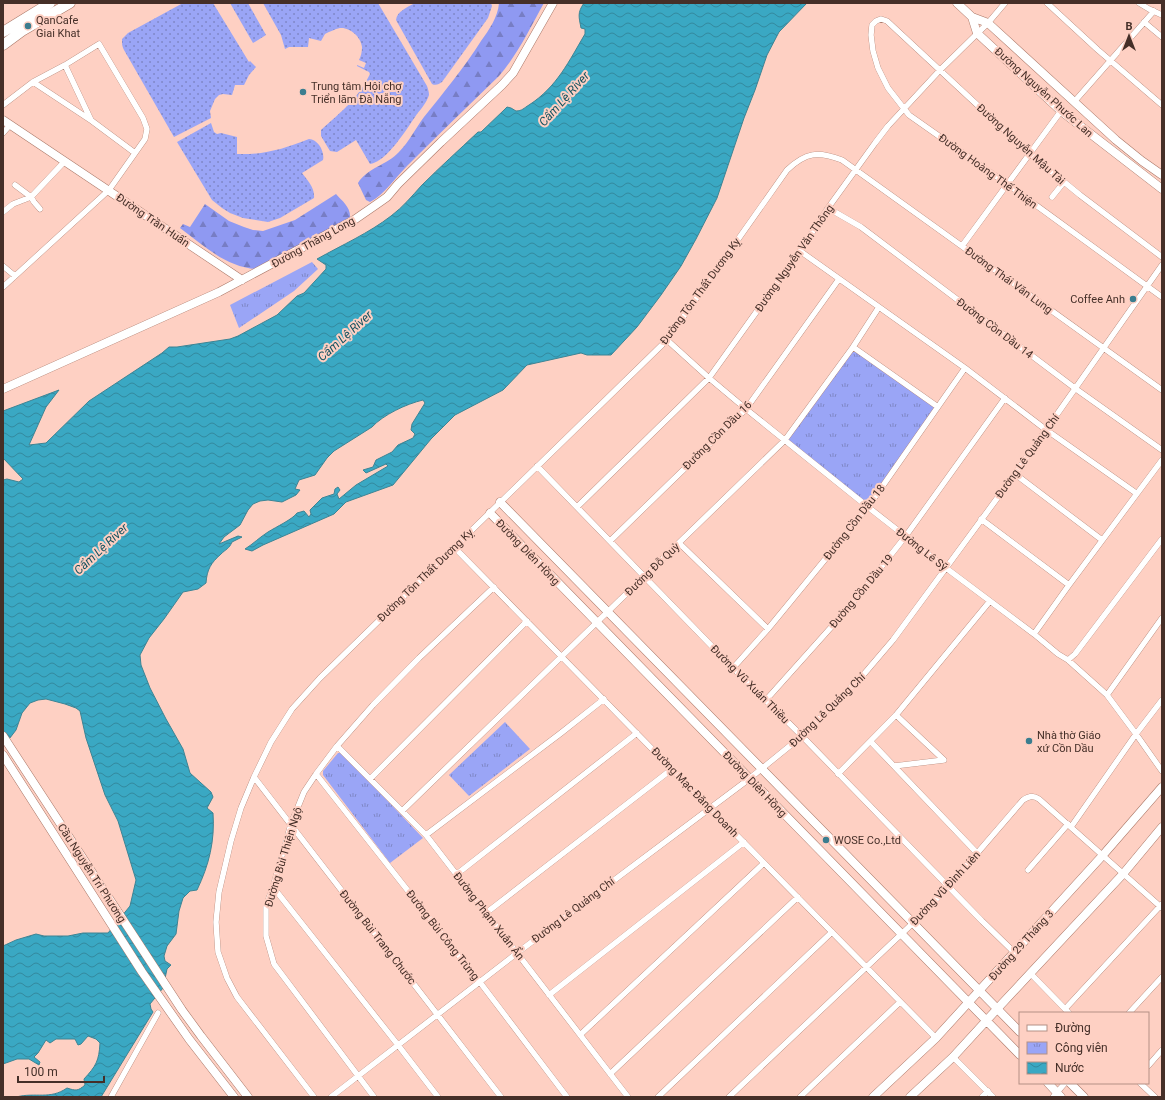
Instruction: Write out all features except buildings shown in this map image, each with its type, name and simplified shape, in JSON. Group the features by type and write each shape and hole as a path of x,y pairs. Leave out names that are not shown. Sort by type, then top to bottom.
{"highway":[{"path":"3,32 50,3"},
{"path":"3,45 22,31 70,3"}],"street":[{"name":"Đường Thăng Long","path":"3,389 219,292 354,220 387,197 398,184 513,73 553,3"},
{"name":"Đường Nguyễn Phước Lan","path":"957,3 972,17 988,23 1116,140 1162,175"},
{"name":"Đường Nguyễn Văn Thông","path":"576,507 709,378 800,252 828,208 875,143 940,70 988,23 1005,3"},
{"path":"1047,3 1110,61 1162,105"},
{"path":"1139,3 1162,15"},
{"path":"1074,102 1154,11"},
{"name":"Đường Nguyễn Phước Lan","path":"972,17 977,33 1061,111 1162,189"},
{"name":"Đường Hoàng Thế Thiện","path":"887,21 881,19 872,25 871,35 873,51 878,68 888,88 909,115 1007,184 1162,297"},
{"name":"Đường Nguyễn Mậu Tài","path":"887,21 1030,154 1162,257"},
{"path":"1144,22 1162,37"},
{"path":"3,105 33,82 65,65 99,44 143,118 147,129 145,139 109,190 3,287"},
{"path":"65,65 92,121"},
{"path":"33,82 92,121 135,153"},
{"path":"962,246 1061,111"},
{"name":"Đường Trần Huấn","path":"7,122 242,280"},
{"path":"3,133 7,122"},
{"name":"Đường Tôn Thất Dương Kỵ","path":"314,1097 237,997 226,978 218,952 216,922 219,892 241,808 271,742 292,709 320,678 667,340 787,170 798,160 812,154 829,155 842,160 856,169"},
{"path":"3,212 13,204 31,197 65,161"},
{"name":"Đường Thái Văn Lung","path":"856,169 1162,390"},
{"path":"1052,197 1064,182"},
{"path":"15,185 31,197 40,209"},
{"name":"Đường Cồn Dầu 14","path":"828,208 861,228 1076,389 1162,450"},
{"path":"800,252 965,368 1046,429 1136,493"},
{"name":"Đường Lê Quảng Chí","path":"331,1097 517,953 750,779 761,768 802,736 864,674 894,640 980,519 1015,474 1162,265"},
{"path":"3,266 15,276"},
{"name":"Đường Cồn Dầu 16","path":"610,541 746,409 839,279"},
{"name":"Đường Đỗ Quỳ","path":"402,810 786,440 853,347 879,308"},
{"name":"Đường Lê Sỹ","path":"667,340 746,409 868,507 1058,654 1068,660 1107,695 1162,771"},
{"path":"853,347 938,407"},
{"name":"Đường Cồn Dầu 18","path":"733,668 768,629 868,507 965,368"},
{"name":"Đường Cồn Dầu 19","path":"766,700 851,605 906,537 1005,398"},
{"path":"1034,634 1136,493 1162,460"},
{"name":"Đường Vũ Xuân Thiều","path":"538,466 733,668 802,736 948,887 1014,952"},
{"path":"1015,474 1102,540"},
{"name":"Đường Diên Hồng","path":"500,502 1019,1031"},
{"name":"Đường Diên Hồng","path":"490,513 1019,1054"},
{"path":"980,519 1069,585"},
{"path":"1068,660 1075,654 1162,540"},
{"path":"679,543 768,629"},
{"name":"Đường Mạc Đăng Doanh","path":"454,547 936,1038"},
{"name":"Đường Bùi Thiện Ngộ","path":"374,1097 274,964 266,936 266,906 291,824 304,792 316,774 337,746 373,705 418,658 494,587"},
{"path":"838,774 896,715 990,601"},
{"path":"1107,695 1162,618"},
{"path":"370,779 527,621"},
{"path":"426,835 555,738 604,699"},
{"path":"1028,870 1069,826 1162,700"},
{"path":"894,766 944,760 896,715"},
{"path":"457,874 637,733"},
{"name":"Cầu Nguyễn Tri Phương","path":"3,736 182,1010 248,1097"},
{"path":"870,742 978,853"},
{"name":"Đường Phạm Xuân Ẩn","path":"337,746 426,835 628,1097"},
{"name":"Cầu Nguyễn Tri Phương","path":"3,755 142,972 188,1039 234,1097"},
{"path":"486,913 672,768"},
{"name":"Đường Bùi Công Trừng","path":"316,774 480,982 567,1097"},
{"name":"Đường Bùi Trang Chước","path":"254,777 501,1097"},
{"name":"Đường 29 Tháng 3","path":"873,1097 936,1038 1103,855 1162,787"},
{"name":"Đường Vũ Đình Liên","path":"729,1097 913,923 948,887 1028,796 1034,796 1039,799 1161,906"},
{"path":"910,1097 987,1021 1123,874 1162,827"},
{"path":"549,995 744,842"},
{"path":"580,1035 764,862"},
{"path":"273,887 438,1097"},
{"path":"610,1074 798,897"},
{"path":"1030,974 1067,1011 1161,906"},
{"path":"658,1097 832,932"},
{"path":"1130,1012 1162,977"},
{"path":"800,1097 900,1002"},
{"path":"111,1097 158,1013"},
{"path":"1149,1065 1162,1050"},
{"path":"953,1056 993,1097"},
{"path":"1049,1084 1057,1096 1064,1084"},
{"path":"1071,1084 1084,1097"},
{"path":"1141,1084 1155,1097"},
{"path":"982,1097 988,1091"}],"green space":[{"path":"183,3 213,3 249,62 250,61 256,67 249,75 244,85 235,85 232,95 223,94 219,95 215,99 210,111 211,118 174,137 124,50 122,39 128,33"},
{"path":"230,3 248,3 266,35 253,43"},
{"path":"263,3 378,3 427,86 429,95 424,105 403,135 390,151 377,162 370,164 356,140 337,152 330,151 321,136 321,130 354,98 370,74 357,66 364,68 366,63 359,60 362,47 360,40 348,29 340,28 325,34 321,41 309,38 308,47 289,47 285,49 281,35"},
{"path":"415,3 491,3 492,6 488,18 442,82 435,85 432,84 396,20 398,14"},
{"path":"499,3 544,3 518,50 499,76 407,166 390,186 370,202 366,200 358,183 372,170 399,152 406,144 424,117 461,70 493,23"},
{"path":"211,123 214,132 217,134 221,133 237,137 237,154 273,151 309,139 315,141 322,150 323,160 302,173 312,188 314,198 280,218 268,222 243,218 222,208 212,200 177,142"},
{"path":"336,194 348,207 350,218 256,269 225,260 180,228 183,224 190,227 205,204 229,221 253,230 263,231 295,220"},
{"path":"312,262 318,269 294,291 239,328 230,305"},
{"path":"853,347 938,407 868,507 785,440"},
{"path":"505,722 530,749 469,796 449,775"},
{"path":"338,753 342,753 423,838 390,863 323,775 323,771"}],"water":[{"name":"Cẩm Lệ River","path":"584,3 807,3 779,32 767,55 717,198 681,266 637,327 611,355 587,355 581,353 527,365 503,390 455,415 431,439 393,485 346,502 334,514 252,551 245,549 265,534 292,518 297,513 304,511 309,517 311,514 310,510 322,498 334,494 335,489 338,487 340,490 337,494 339,499 356,485 388,466 386,464 366,473 363,470 373,467 376,460 392,452 398,445 413,438 415,434 411,430 412,424 425,403 423,400 416,402 388,414 372,427 334,451 315,475 299,480 295,489 300,490 296,495 282,502 268,500 253,504 240,525 224,537 219,544 238,536 242,537 232,542 229,548 212,563 207,574 206,583 198,589 183,592 149,638 140,655 141,665 150,688 183,749 190,773 211,792 213,797 207,808 213,813 212,843 208,862 197,890 190,891 183,898 179,911 176,934 167,946 164,956 165,961 171,965 167,969 163,988 150,1004 153,1012 101,1097 16,1097 55,1094 67,1088 77,1090 85,1085 84,1079 96,1063 100,1043 96,1039 88,1036 81,1044 78,1045 75,1039 56,1039 50,1043 46,1040 34,1057 40,1062 39,1065 29,1059 17,1059 3,1064 3,946 36,934 44,936 68,936 83,933 108,933 130,906 136,880 118,821 105,795 86,738 80,711 65,704 46,699 30,703 22,713 16,730 3,747 3,480 7,479 19,482 23,479 3,458 3,411 59,390 46,407 29,445 46,443 89,401 169,347 230,339 277,315 297,296 304,293 326,269 326,265 317,259 383,222 395,213 443,165 507,107 516,111 521,110 539,98 555,82 568,64 585,34 585,29 581,28 579,15"}],"place":[{"name":"QanCafe Giai Khat","path":"28,26"},
{"name":"Trung tâm Hội chợ Triển lãm Đà Nẵng","path":"303,92"},
{"name":"Coffee Anh","path":"1133,299"},
{"name":"Nhà thờ Giáo xứ Cồn Dầu","path":"1029,741"},
{"name":"WOSE Co.,Ltd","path":"826,840"}]}
